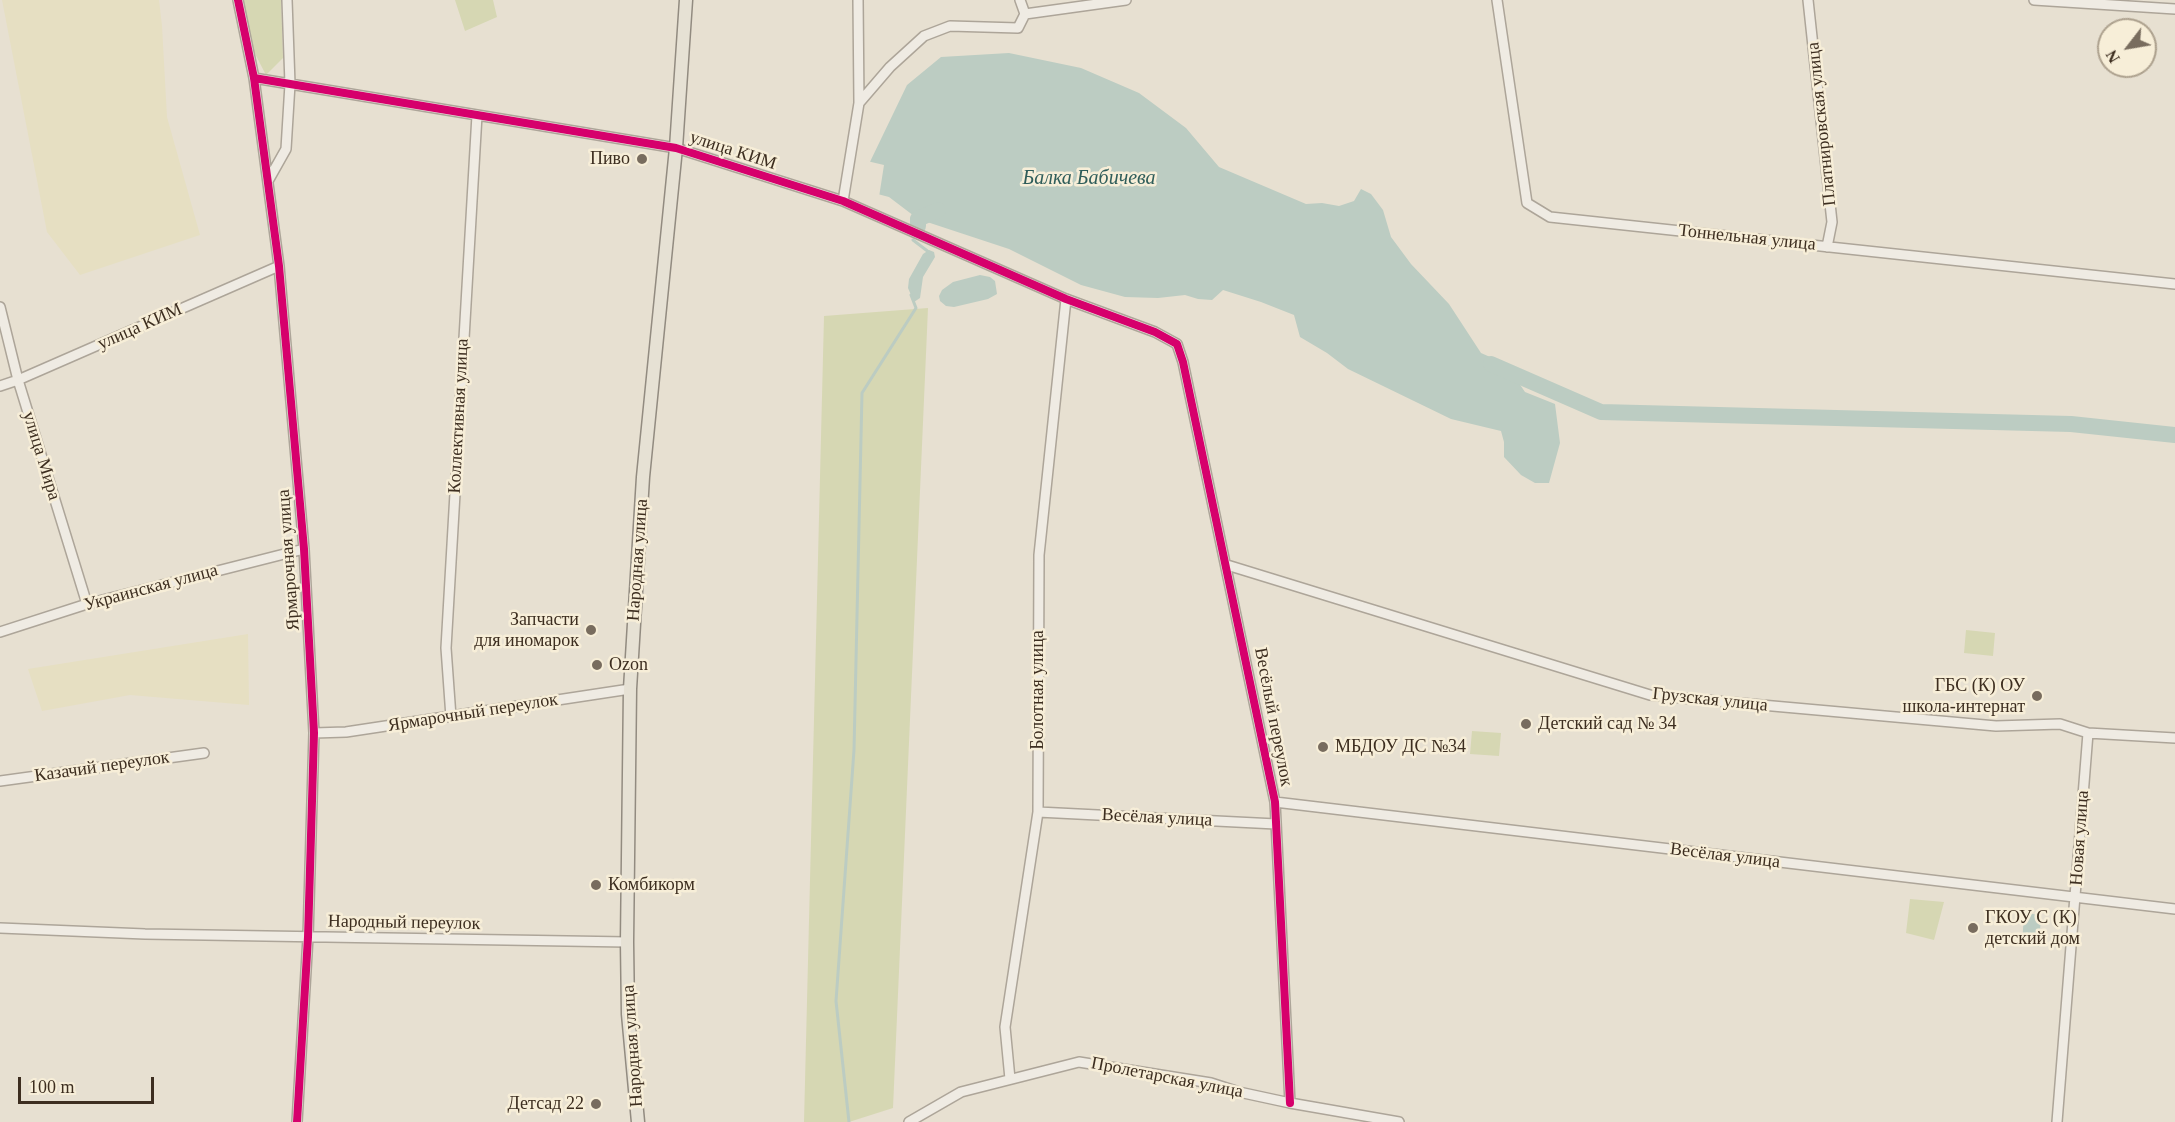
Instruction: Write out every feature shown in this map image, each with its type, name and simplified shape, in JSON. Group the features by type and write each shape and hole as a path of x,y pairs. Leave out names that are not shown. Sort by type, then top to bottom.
{"main road":[{"name":"Народная улица","path":"638,1122 628,1014 630,689 643,477 676,148 686,0"}],"street":[{"name":"Ярмарочная улица","path":"238,0 254,78 279,266 304,549 314,733 308,937 297,1122"},
{"path":"268,181 286,149 290,84 287,0"},
{"path":"843,201 859,103 858,0"},
{"path":"859,103 890,67 924,36 950,26 1018,28 1025,14 1020,0"},
{"path":"1025,14 1126,0"},
{"name":"Тоннельная улица","path":"1497,0 1527,203 1550,217 2175,284"},
{"name":"Платнировская улица","path":"1808,0 1832,222 1827,247"},
{"path":"2034,0 2175,9"},
{"name":"улица КИМ","path":"254,78 676,148 843,201 1066,299 1155,332 1177,344"},
{"name":"Коллективная улица","path":"451,717 446,648 477,115"},
{"name":"улица КИМ","path":"0,386 18,381 279,266"},
{"name":"Болотная улица","path":"1010,1079 1005,1027 1038,812 1039,555 1066,299"},
{"name":"улица Мира","path":"0,307 18,381 87,604"},
{"name":"Весёлый переулок","path":"1177,344 1183,362 1227,565 1275,802 1290,1103"},
{"name":"Украинская улица","path":"0,632 87,604 304,549"},
{"name":"Грузская улица","path":"1227,565 1650,695 1996,726 2060,724 2088,734 2175,738"},
{"name":"Ярмарочный переулок","path":"314,733 346,732 630,689"},
{"name":"Новая улица","path":"2057,1122 2088,734"},
{"name":"Казачий переулок","path":"0,781 204,753"},
{"name":"Весёлая улица","path":"1275,802 2175,909"},
{"name":"Весёлая улица","path":"1038,812 1276,825"},
{"name":"Народный переулок","path":"0,928 145,934 627,942"},
{"name":"Пролетарская улица","path":"909,1122 961,1092 1079,1062 1211,1083 1239,1092 1290,1103 1399,1122"}],"shaded area":[{"path":"2,0 159,0 167,117 200,235 80,275 47,232"},
{"path":"248,634 249,705 130,695 42,711 28,669"}],"green space":[{"path":"242,0 281,0 283,58 266,75 251,46"},
{"path":"455,0 493,0 497,17 465,31"},
{"path":"928,308 893,1108 849,1122 804,1122 824,316"},
{"path":"1966,630 1995,633 1993,656 1964,653"},
{"path":"1472,731 1501,733 1499,756 1470,754"},
{"path":"1910,899 1944,902 1934,940 1906,933"}],"water":[{"name":"Балка Бабичева","path":"1009,53 1081,68 1139,93 1186,128 1219,167 1306,204 1322,203 1339,206 1354,201 1361,189 1371,194 1383,210 1391,237 1411,264 1449,304 1481,353 1506,364 1525,392 1555,404 1560,443 1549,483 1535,483 1521,475 1504,457 1501,431 1451,419 1348,369 1300,337 1294,315 1223,290 1212,300 1185,295 1158,298 1125,297 1081,285 1009,249 918,219 889,197 866,191 875,181 868,166 907,85 941,57"},
{"path":"929,250 934,252 935,257 923,277 920,298 914,302 908,288 909,279 923,254"},
{"path":"980,275 990,277 995,281 997,294 988,299 954,307 946,306 940,301 939,296 942,290 953,282"},
{"path":"2024,913 2041,915 2039,947 2022,945"}],"pier":[{"path":"867,161 884,165 879,197 863,192 863,185 872,180 865,166"}],"waterway":[{"path":"918,226 918,219 938,210"},
{"path":"913,240 930,253"},
{"path":"849,1122 836,1001 854,750 862,393 916,308 911,295"},
{"path":"1491,364 1601,412 2071,424 2175,435"}],"cycle path":[{"path":"238,0 254,78 279,266 304,549 314,733 308,937 297,1122"},
{"path":"254,78 676,148 843,201 1066,299 1155,332 1177,344 1183,362 1275,802 1290,1103"}],"place":[{"name":"Пиво","path":"642,159"},
{"name":"Запчасти для иномарок","path":"591,630"},
{"name":"Ozon","path":"597,665"},
{"name":"ГБС (К) ОУ школа-интернат","path":"2037,696"},
{"name":"Детский сад № 34","path":"1526,724"},
{"name":"МБДОУ ДС №34","path":"1323,747"},
{"name":"Комбикорм","path":"596,885"},
{"name":"ГКОУ С (К) детский дом","path":"1973,928"},
{"name":"Детсад 22","path":"596,1104"}]}
